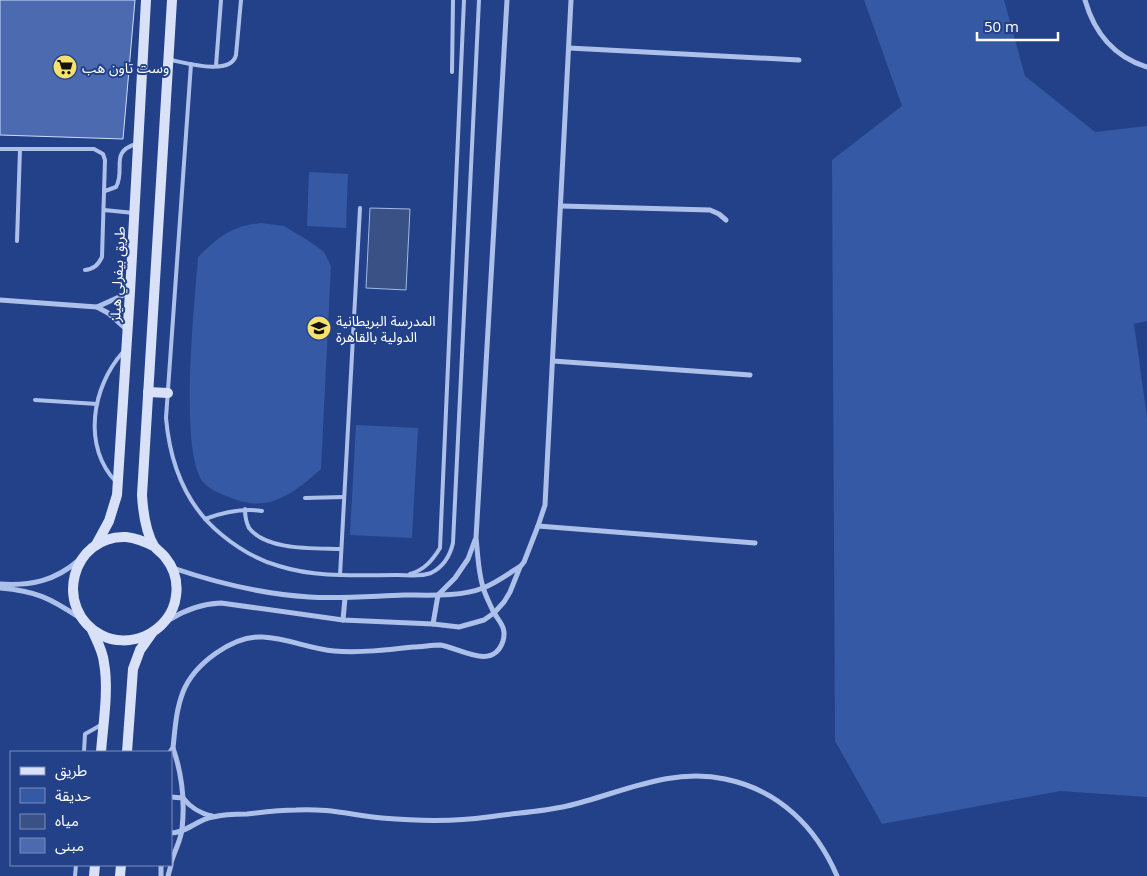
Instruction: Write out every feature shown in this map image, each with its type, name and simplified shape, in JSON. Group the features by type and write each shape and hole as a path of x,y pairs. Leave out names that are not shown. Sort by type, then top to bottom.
{"street":[{"name":"طريق بيفرلي هيلز","path":"96,545 110,521 117,484 128,330 146,0"},
{"path":"155,547 147,528 142,508 172,0"},
{"path":"172,861 182,831 183,798 178,764 172,750 177,710 184,690 196,672 214,655 232,643 247,638 262,637 332,651 359,652 440,645 479,657 498,651 502,643 503,625 494,613 483,589 476,538 507,0"},
{"path":"127,751 133,669 140,650 152,633 184,610 202,604 221,603 343,620 460,627 484,620 494,613 510,592 520,567 524,562 545,505 571,0"},
{"path":"1085,0 1096,29 1107,44 1138,64 1147,66"},
{"path":"569,48 800,60"},
{"path":"561,206 710,210 726,220"},
{"path":"0,300 97,307 130,292"},
{"path":"97,307 128,330"},
{"path":"553,361 750,375"},
{"path":"148,392 168,393"},
{"path":"538,526 755,543"},
{"path":"0,584 25,585 42,581 64,571 84,557 96,545 111,539 126,537 141,540 155,547 165,557 172,568 176,582 176,597 172,610 164,623"},
{"path":"433,624 438,595 455,578 468,559 476,538"},
{"path":"84,557 75,571 72,588 74,604 82,619 92,630 100,646 104,663 105,680 101,751"},
{"path":"172,568 206,580 275,594 345,598 438,595 483,589 520,567"},
{"path":"0,588 29,591 40,595 82,619"},
{"path":"343,620 345,598"},
{"path":"92,630 106,638 122,641 138,639 152,633"},
{"path":"172,833 182,831 212,817 297,809 340,811 382,818 469,820 567,806 660,779 692,775 725,779 755,788 785,806 809,828 828,854 837,876"},
{"path":"172,797 183,798 191,807 212,817"}],"lane":[{"path":"216,66 221,0"},
{"path":"168,59 191,64 216,66 231,64 235,60 241,0"},
{"path":"452,72 453,0"},
{"path":"408,575 421,571 440,548 464,0"},
{"path":"191,64 166,418 173,462 188,495 205,519 221,534 258,558 278,566 301,571 340,575 425,575 440,567 451,552 453,544 479,0"},
{"path":"105,191 112,189 118,183 120,156 123,151 128,146 138,143"},
{"path":"0,149 98,150 103,154 105,160 105,191 102,257 92,270 85,270"},
{"path":"17,241 20,149"},
{"path":"340,575 360,208"},
{"path":"104,210 134,213"},
{"path":"117,484 104,466 97,449 95,431 98,394 114,363 126,348"},
{"path":"35,400 97,404"},
{"path":"305,498 344,497"},
{"path":"205,519 220,513 245,509 262,511"},
{"path":"245,509 247,524 251,530 270,542 302,548 341,549"},
{"path":"440,548 451,552"},
{"path":"431,561 440,567"},
{"path":"84,751 85,734 103,724"}],"green space":[{"path":"864,0 1004,0 1025,76 1095,132 1147,126 1147,321 1134,324 1147,417 1147,797 1060,791 882,824 835,741 832,160 902,106"},
{"path":"309,172 348,174 346,228 307,226"},
{"path":"261,223 284,226 309,241 324,252 331,266 321,469 302,485 281,498 270,502 247,503 214,491 204,483 196,467 192,442 190,375 198,257 212,244 233,230"},
{"path":"356,425 418,428 412,538 350,535"}],"water":[{"path":"370,208 410,209 406,290 366,288"}],"building":[{"name":"وست تاون هب","path":"0,0 135,0 123,139 0,135"}],"place":[{"name":"وست تاون هب","path":"65,67"},
{"name":"المدرسة البريطانية الدولية بالقاهرة","path":"319,328"}]}
